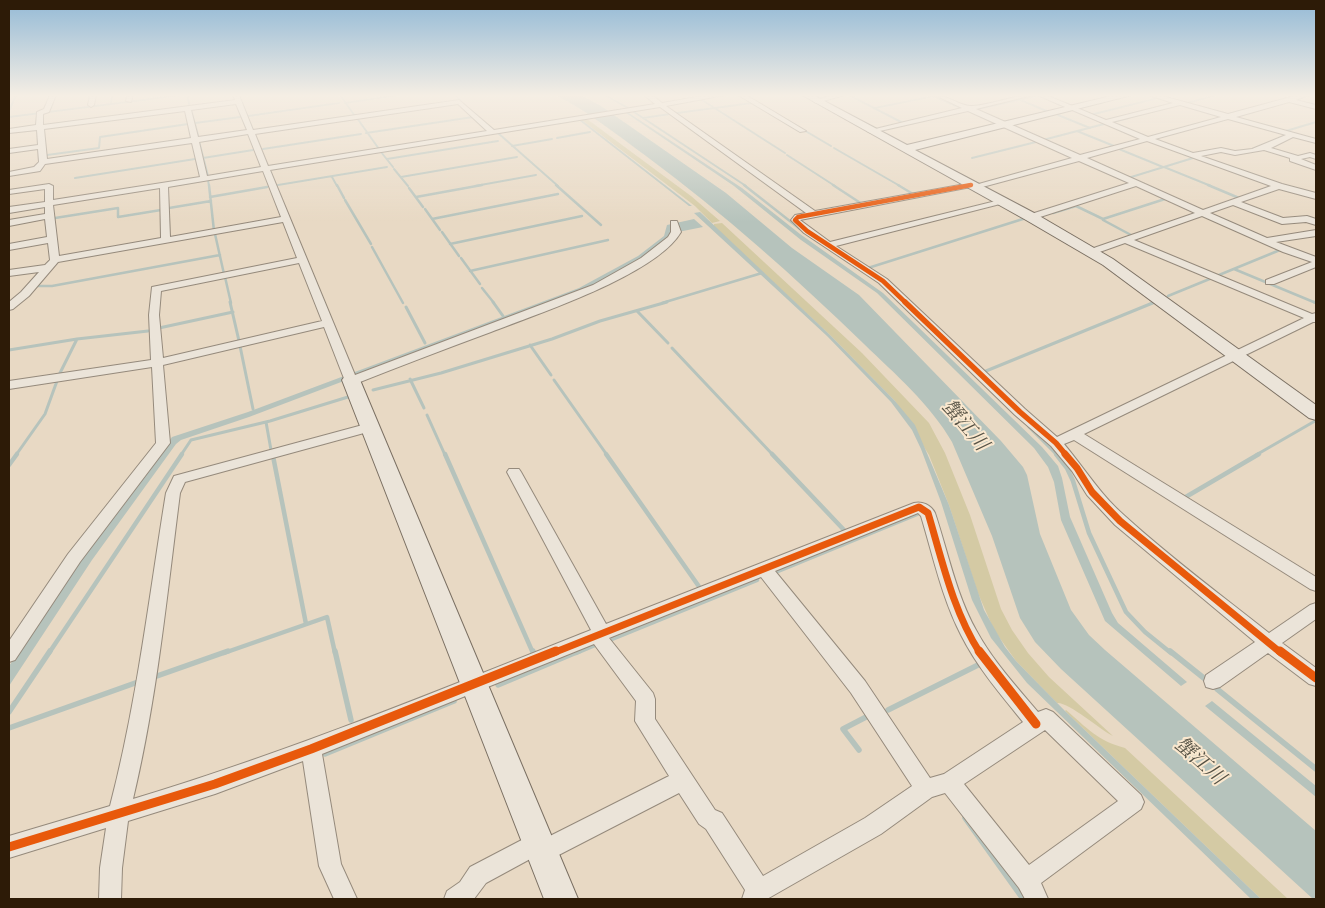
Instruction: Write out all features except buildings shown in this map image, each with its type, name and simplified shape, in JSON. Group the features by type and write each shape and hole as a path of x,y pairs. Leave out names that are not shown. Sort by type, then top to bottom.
{"street":[{"path":"42,137 43,162"},
{"path":"9,174 36,169 43,162 212,137"},
{"path":"252,137 561,899"},
{"path":"9,210 464,137"},
{"path":"706,137 813,214"},
{"path":"883,137 1031,217 1124,273 1316,414"},
{"path":"904,149 952,137"},
{"path":"1032,137 1266,241 1316,260"},
{"path":"1143,137 1279,186 1315,195"},
{"path":"1153,137 973,186 813,214 798,217 796,220 828,245 883,281 1020,412 1056,442 1077,468 1092,492 1120,521 1268,643 1316,678"},
{"path":"1192,155 1221,150 1235,153 1264,148 1286,137"},
{"path":"194,140 204,179"},
{"path":"9,151 43,146"},
{"path":"1264,148 1298,158"},
{"path":"1316,156 1310,155 1293,159 1316,168"},
{"path":"1031,217 1138,183"},
{"path":"9,192 49,186 48,216 56,260"},
{"path":"164,186 166,240"},
{"path":"1091,252 1279,186"},
{"path":"828,245 1001,201"},
{"path":"1233,202 1282,221 1307,219 1316,222"},
{"path":"9,224 48,216"},
{"path":"9,307 25,294 56,260 286,219"},
{"path":"350,378 597,287 644,260 672,240 675,226"},
{"path":"1266,241 1316,233"},
{"path":"9,247 52,239"},
{"path":"1126,240 1315,317"},
{"path":"1303,256 1316,251"},
{"path":"9,655 74,558 164,444 154,315 156,289 301,260"},
{"path":"1270,282 1316,264"},
{"path":"9,273 47,268"},
{"path":"9,297 25,294"},
{"path":"1056,442 1315,317"},
{"path":"9,385 157,363 327,323"},
{"path":"110,899 111,868 119,812 132,756 146,680 173,493 178,479 370,427"},
{"path":"1074,434 1314,580"},
{"path":"514,472 599,634 646,700 645,720 707,817 714,821 756,895 873,826 926,789 949,782 1046,718 1134,802 1027,880"},
{"path":"9,847 215,784 311,749 919,507 928,514 962,619 969,632 1002,681 1036,724"},
{"path":"764,569 858,687 926,789"},
{"path":"1213,681 1316,610"},
{"path":"311,749 330,866 346,899"},
{"path":"455,899 468,890 478,876 683,780"},
{"path":"949,782 1027,880 1037,899"}],"shaded area":[{"path":"605,137 612,137 691,196 720,221 712,223 695,206"},
{"path":"722,223 862,353 929,423 945,453 970,515 1001,609 1012,630 1028,653 1049,677 1113,736 1076,711 1057,703 1016,661 994,630 977,591 949,505 929,455 895,401 830,335 714,227 714,224"},
{"path":"1066,710 1100,738 1125,748 1288,899 1261,899"}],"water":[{"path":"601,137 604,137 692,206 689,206"},
{"name":"蟹江川","path":"620,137 646,137 726,193 792,248 859,295 1001,441 1023,467 1027,475 1040,534 1071,610 1089,635 1316,831 1316,899 1313,899 1061,669 1035,642 1020,618 992,536 952,442 923,402 812,294 731,223"},
{"path":"662,137 666,137 742,188 800,234 883,293 1042,447 1058,466 1070,517 1118,623 1187,682 1181,686 1105,621 1061,520 1054,482 1048,467 1034,448 877,293 801,240 734,186"},
{"path":"700,212 830,335 895,401 915,425 949,505 984,610 1005,647 1016,661 1065,711 1261,899 1251,899 1027,683 991,638 972,600 941,502 912,430 891,402 827,336 694,213"},
{"path":"694,219 703,227 673,233 642,258 594,286 249,417 181,440 176,444 92,560 9,686 9,666 83,557 172,437 248,412 579,288 638,256 664,236 667,225"},
{"path":"1212,701 1316,786 1316,797 1205,706"}],"waterway":[{"path":"47,155 99,148 100,137"},
{"path":"263,149 339,137"},
{"path":"371,137 379,149"},
{"path":"503,137 513,146"},
{"path":"672,137 746,186"},
{"path":"761,137 785,153"},
{"path":"816,137 831,146"},
{"path":"1043,140 1053,137"},
{"path":"1093,137 1114,146"},
{"path":"513,146 552,139"},
{"path":"199,141 203,158"},
{"path":"387,159 498,141"},
{"path":"972,158 1036,142"},
{"path":"513,146 558,186"},
{"path":"834,148 900,186"},
{"path":"1119,149 1163,167"},
{"path":"203,158 253,150"},
{"path":"381,152 393,167"},
{"path":"787,155 835,186"},
{"path":"401,177 517,157"},
{"path":"203,158 208,176"},
{"path":"1128,178 1193,158"},
{"path":"75,178 195,159"},
{"path":"278,185 387,167"},
{"path":"1164,167 1211,186"},
{"path":"394,169 408,186"},
{"path":"475,186 536,175"},
{"path":"332,177 337,186"},
{"path":"208,180 209,186"},
{"path":"209,185 210,197"},
{"path":"337,185 344,198"},
{"path":"416,197 482,185"},
{"path":"556,185 601,225"},
{"path":"744,185 800,229"},
{"path":"833,185 862,204"},
{"path":"898,185 913,194"},
{"path":"1208,185 1239,198"},
{"path":"210,197 267,187"},
{"path":"409,188 423,207"},
{"path":"432,219 558,194"},
{"path":"210,197 211,201"},
{"path":"1053,213 1076,206 1103,219 1165,199"},
{"path":"345,200 371,244"},
{"path":"169,208 211,201"},
{"path":"211,201 214,231"},
{"path":"55,218 118,208 118,217 161,210"},
{"path":"425,209 432,219"},
{"path":"450,244 582,216"},
{"path":"868,268 1026,218"},
{"path":"432,219 440,230"},
{"path":"1103,220 1131,235"},
{"path":"442,232 450,244"},
{"path":"215,234 220,255"},
{"path":"470,271 608,240"},
{"path":"450,244 459,256"},
{"path":"372,247 403,303"},
{"path":"1219,275 1280,250 1276,249"},
{"path":"38,286 52,286 220,255"},
{"path":"220,255 224,274"},
{"path":"461,258 470,271"},
{"path":"1234,269 1316,303 1314,302"},
{"path":"470,271 480,284"},
{"path":"662,303 762,273"},
{"path":"225,277 231,303"},
{"path":"1168,296 1212,278"},
{"path":"482,288 494,303"},
{"path":"230,302 232,312"},
{"path":"493,302 503,316"},
{"path":"530,346 600,321 667,302"},
{"path":"986,371 1155,302 1152,303"},
{"path":"406,307 425,343"},
{"path":"637,311 668,343"},
{"path":"159,328 232,312"},
{"path":"232,312 239,341"},
{"path":"77,339 148,331"},
{"path":"9,350 77,339"},
{"path":"59,375 77,339"},
{"path":"240,346 253,409"},
{"path":"411,381 530,346"},
{"path":"530,346 551,375"},
{"path":"672,348 773,455"},
{"path":"554,380 607,455"},
{"path":"16,455 45,414 57,381"},
{"path":"373,390 411,381"},
{"path":"411,381 424,408"},
{"path":"181,455 191,440 270,421 348,397"},
{"path":"427,415 445,455"},
{"path":"1256,455 1315,421"},
{"path":"266,422 271,450"},
{"path":"1029,427 1056,454"},
{"path":"9,465 17,454"},
{"path":"49,653 182,454"},
{"path":"445,454 533,653"},
{"path":"606,454 700,588"},
{"path":"772,454 844,530"},
{"path":"1056,454 1067,468 1073,481 1089,533 1126,612 1145,632 1171,653"},
{"path":"1187,499 1184,498 1259,454"},
{"path":"273,456 306,624"},
{"path":"778,571 917,514"},
{"path":"612,639 757,580"},
{"path":"224,653 327,617 335,653"},
{"path":"576,653 595,645"},
{"path":"9,712 50,651"},
{"path":"157,676 228,651"},
{"path":"335,651 351,720"},
{"path":"498,685 579,651"},
{"path":"1170,651 1205,679"},
{"path":"888,710 982,663"},
{"path":"9,728 138,682"},
{"path":"1217,689 1316,769"},
{"path":"325,754 454,701"},
{"path":"859,750 843,729 868,716"},
{"path":"965,818 1023,899"}],"cycle path":[{"path":"971,185 798,217 795,220 807,231 883,281 1020,412 1056,443 1077,468 1092,492 1120,521 1268,643 1316,678"},
{"path":"9,847 215,784 311,749 919,507 928,513 952,593 968,633 995,674 1036,724"}]}
